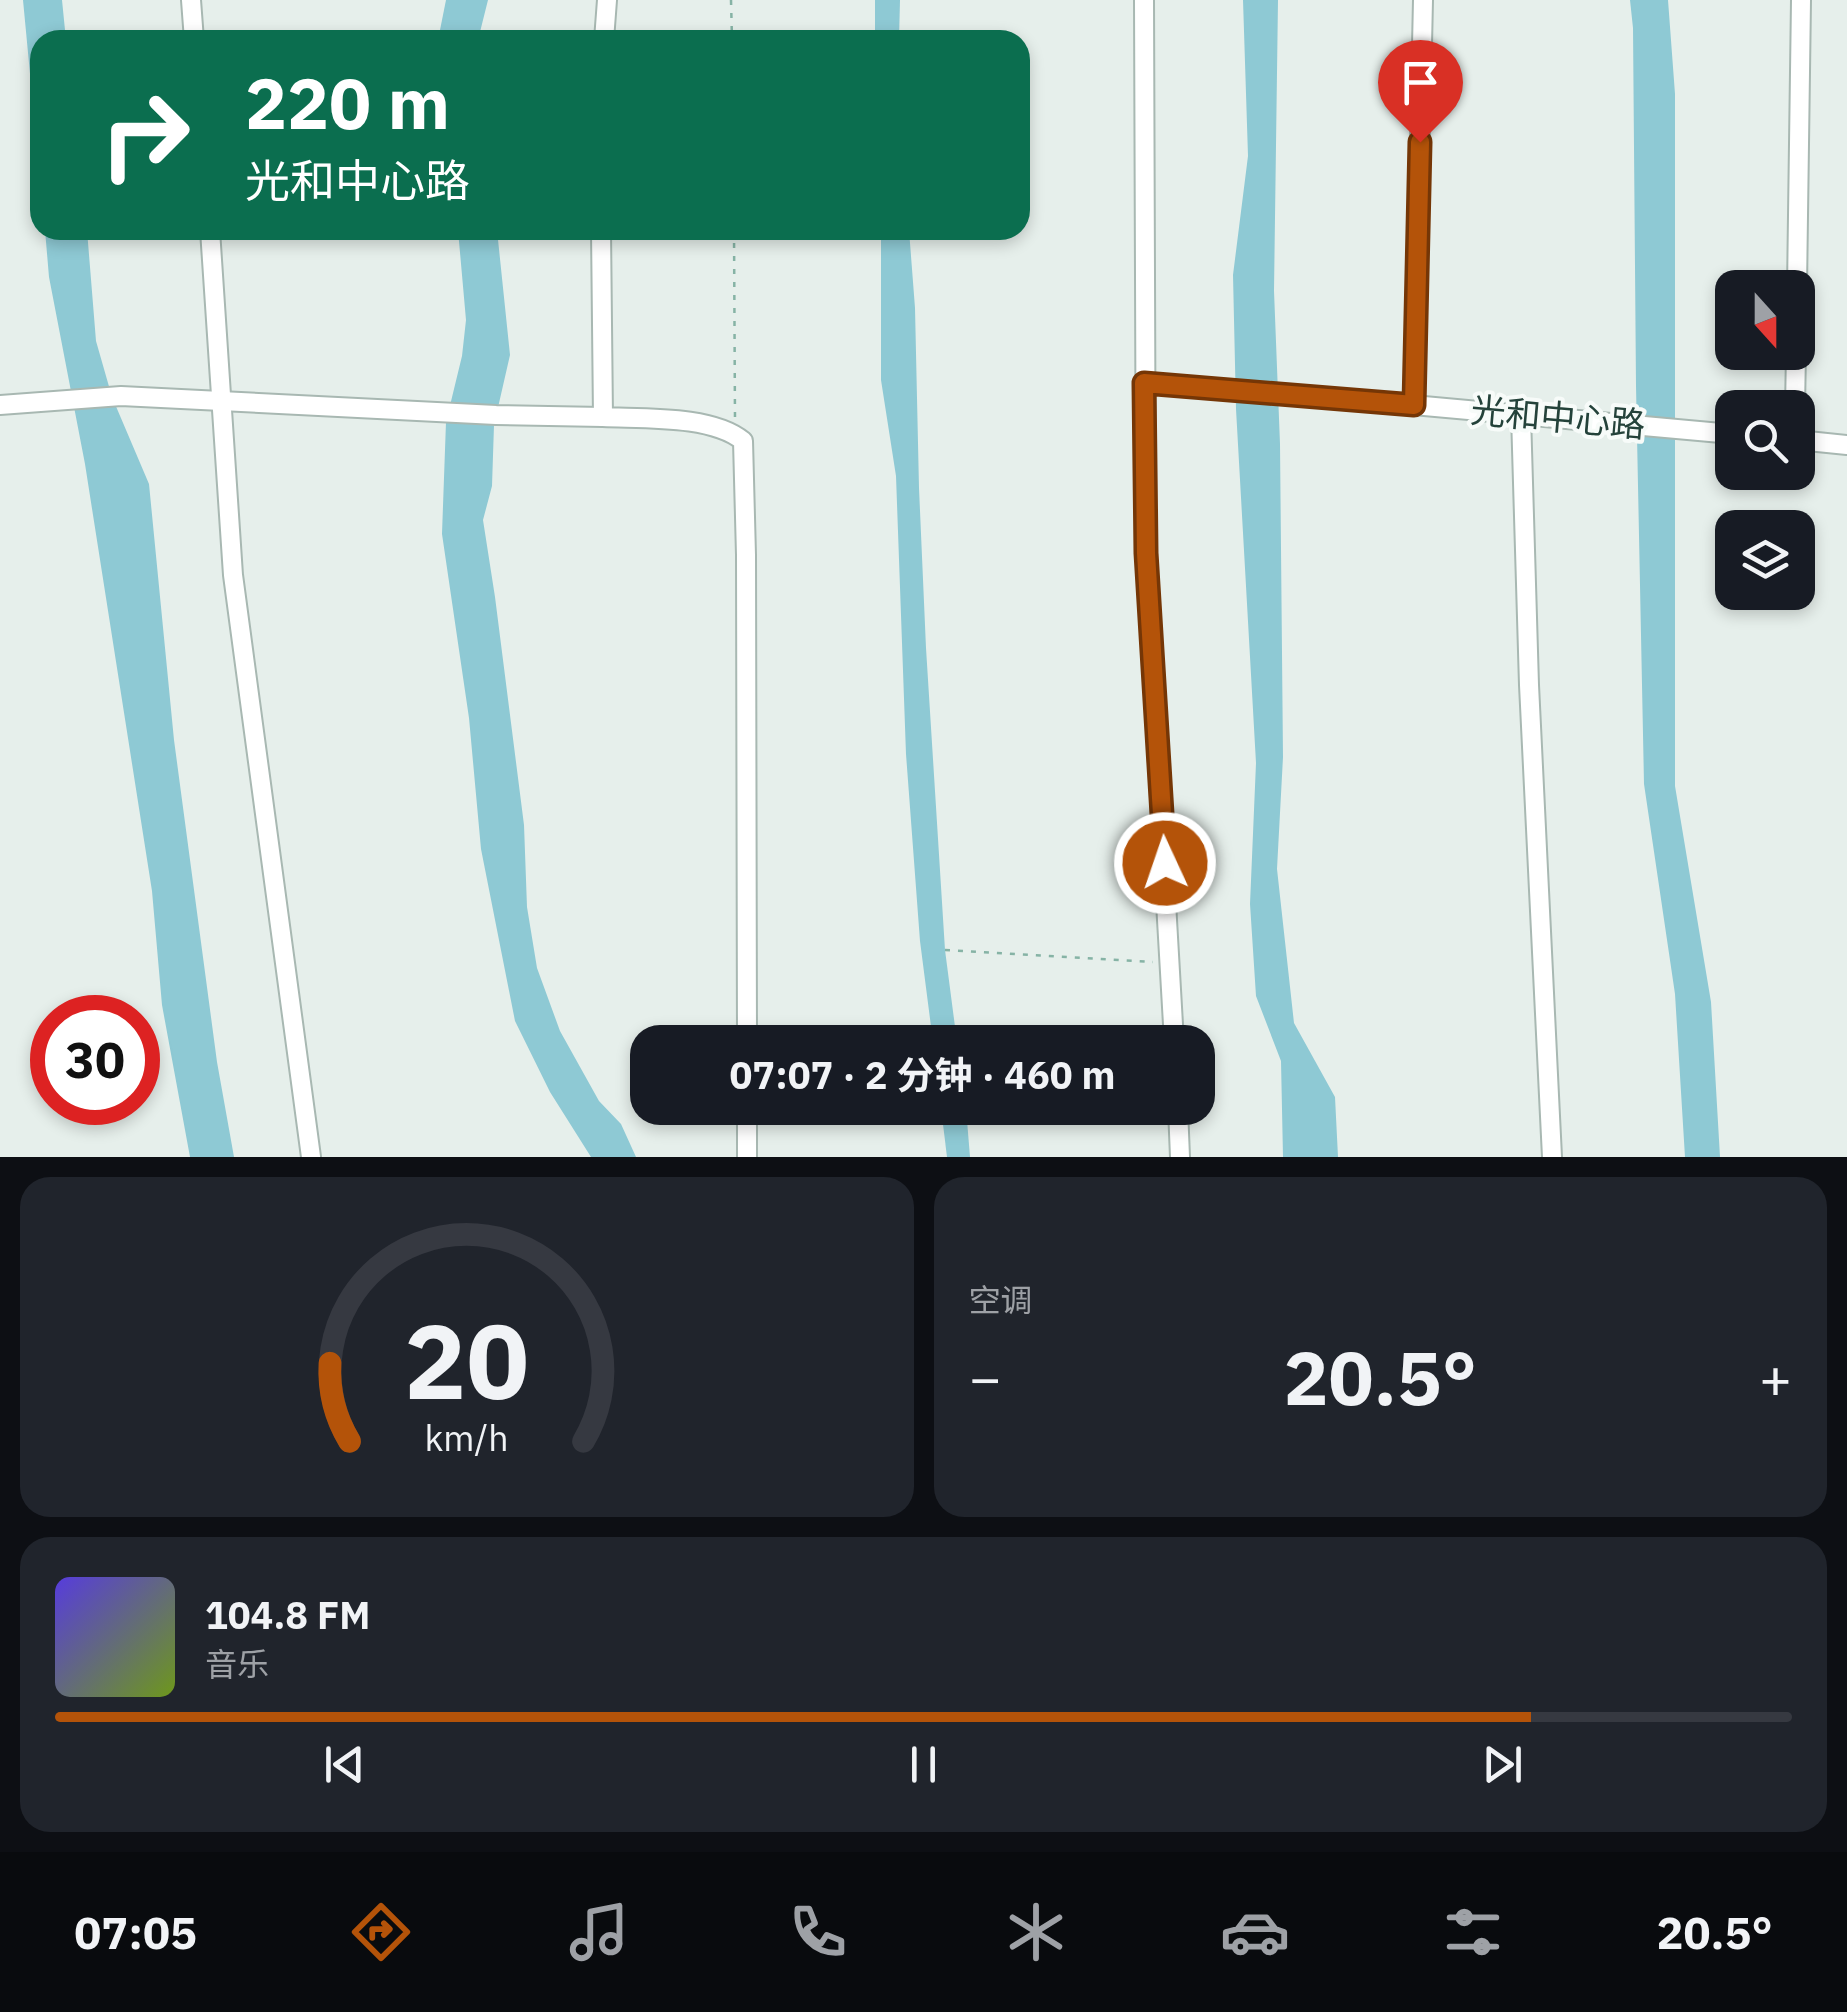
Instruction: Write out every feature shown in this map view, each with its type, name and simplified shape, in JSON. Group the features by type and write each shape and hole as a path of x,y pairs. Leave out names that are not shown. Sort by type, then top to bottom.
{"street":[{"path":"191,0 193,30"},
{"path":"605,30 607,0"},
{"path":"1144,0 1146,553 1173,1025"},
{"path":"1414,405 1423,0"},
{"path":"1796,270 1801,0"},
{"path":"211,240 233,575 311,1157"},
{"path":"602,240 603,417"},
{"name":"光和中心路","path":"1144,383 1715,432"},
{"path":"0,404 121,396 222,400 706,424 736,435 742,441 746,555 747,1025"},
{"path":"1521,415 1530,705 1552,1157"},
{"path":"1815,442 1847,445"},
{"path":"747,1125 747,1157"},
{"path":"1179,1125 1180,1157"}],"path":[{"path":"732,0 732,30"},
{"path":"734,240 736,435"},
{"path":"945,950 1170,962"}],"water":[{"path":"23,0 62,0 65,30 30,30 30,74"},
{"path":"446,0 488,0 480,30 440,30"},
{"path":"875,0 900,0 899,30 875,30"},
{"path":"1243,0 1278,0 1274,291 1280,444 1283,757 1277,869 1294,1023 1335,1097 1338,1157 1283,1157 1281,1061 1256,996 1250,904 1256,763 1236,409 1233,275 1248,156"},
{"path":"1630,0 1668,0 1675,94 1675,786 1711,1002 1720,1157 1685,1157 1675,994 1644,784"},
{"path":"46,240 88,240 96,341 112,397 149,484 174,740 217,1062 234,1157 190,1157 162,1005 152,891 85,464 49,277"},
{"path":"459,240 498,240 510,355 494,425 492,486 483,520 524,825 527,907 537,968 560,1031 599,1101 621,1124 636,1157 591,1157 550,1092 515,1021 481,849 469,718 442,534 446,422 462,356 466,320"},
{"path":"881,240 910,240 926,648 945,950 955,1025 931,1025 920,941 906,754 896,476 881,380"},
{"path":"943,1125 967,1125 970,1157 947,1157"}],"route":[{"path":"1165,863 1146,553 1144,383 1414,405 1420,142"}]}
